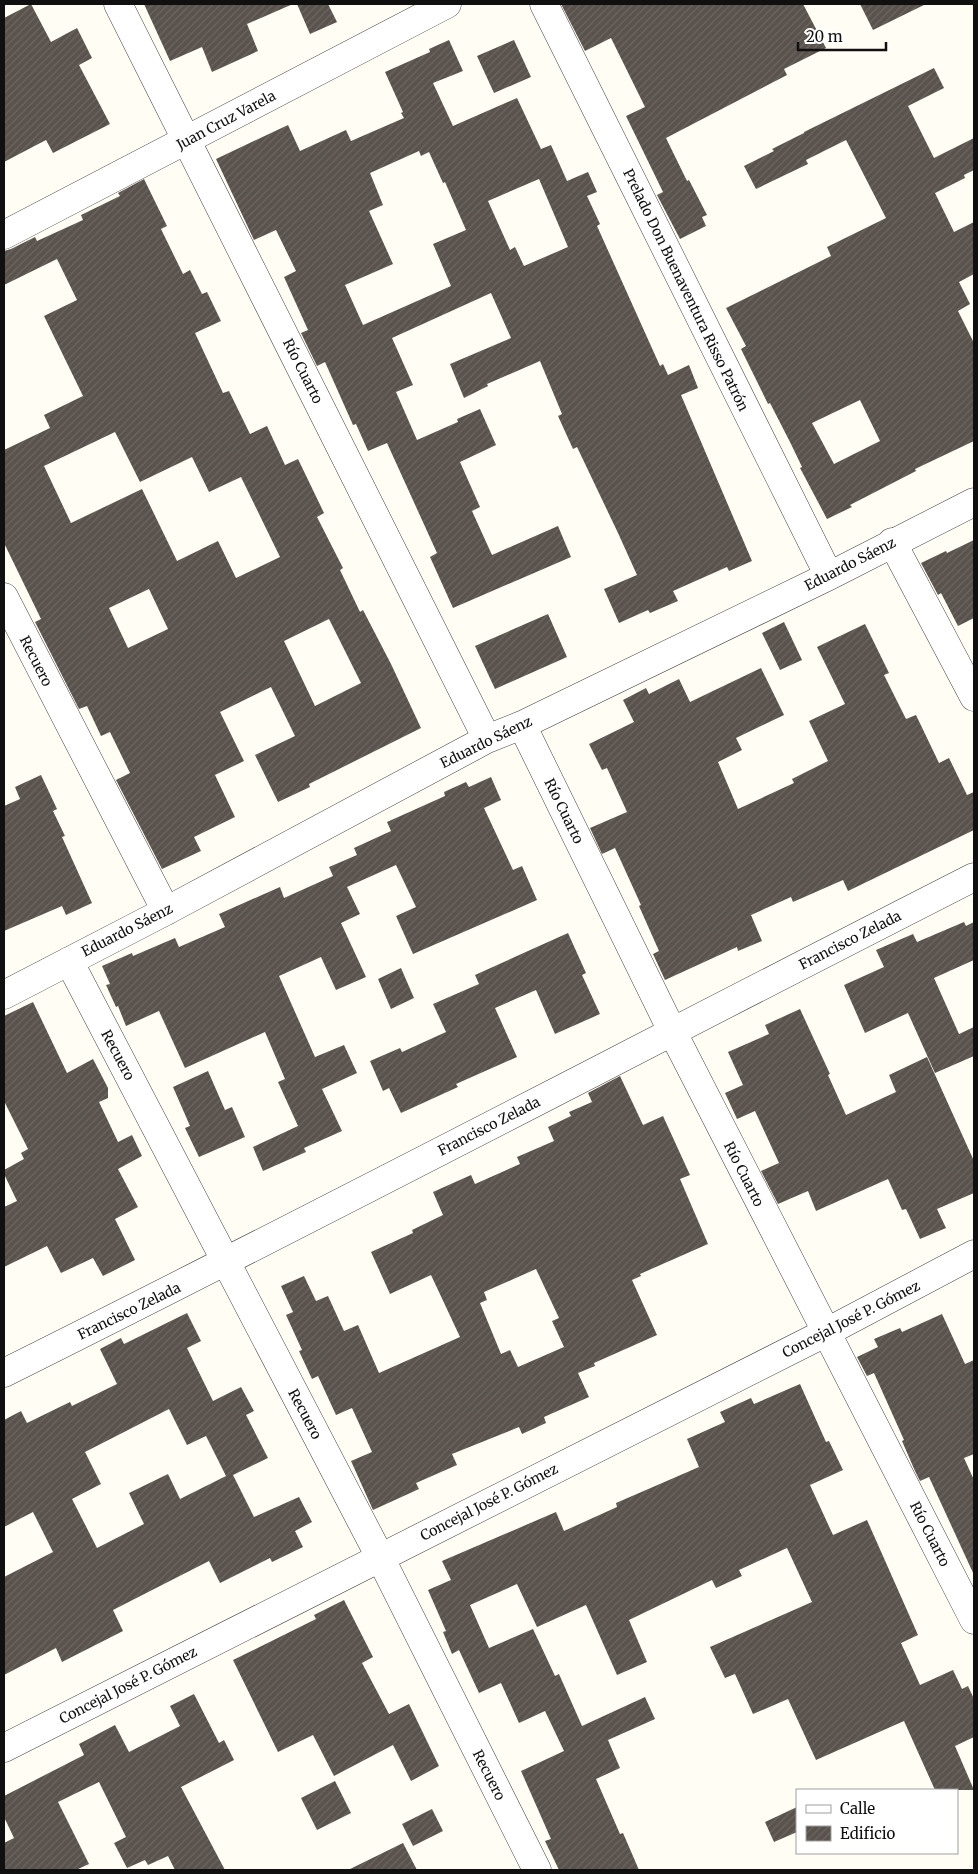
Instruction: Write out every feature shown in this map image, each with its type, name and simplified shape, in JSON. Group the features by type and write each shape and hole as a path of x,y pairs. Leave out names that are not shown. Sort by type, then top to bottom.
{"street":[{"name":"Río Cuarto","path":"118,4 487,739"},
{"name":"Juan Cruz Varela","path":"4,235 447,4"},
{"name":"Prelado Don Buenaventura Risso Patrón","path":"544,4 829,576"},
{"name":"Eduardo Sáenz","path":"4,995 166,911 487,739 522,725 829,576 892,542 974,502"},
{"path":"892,542 974,697"},
{"name":"Recuero","path":"4,597 166,911"},
{"name":"Río Cuarto","path":"522,725 672,1031 825,1333 974,1620"},
{"name":"Francisco Zelada","path":"4,1373 226,1262 974,877"},
{"name":"Recuero","path":"68,961 380,1557 537,1870"},
{"name":"Concejal José P. Gómez","path":"4,1748 825,1333 974,1254"}],"building":[{"path":"31,4 51,42 77,28 92,58 79,65 110,124 53,153 46,140 4,162 4,18"},
{"path":"144,4 293,4 247,24 258,51 212,72 202,47 170,61"},
{"path":"297,4 328,4 337,22 310,34"},
{"path":"561,4 803,4 826,48 784,69 787,75 666,138 687,181 689,180 707,215 702,217 706,226 680,239 657,195 663,192 626,116 645,107 611,38 585,51"},
{"path":"860,4 926,4 873,30"},
{"path":"449,40 463,71 433,83 453,126 517,98 541,149 551,145 567,181 588,172 597,192 587,196 600,224 597,226 660,366 663,364 668,375 689,365 698,388 681,395 752,561 729,571 727,567 673,591 678,601 650,613 648,610 619,623 604,589 637,575 577,447 573,449 558,416 562,414 540,361 487,384 488,386 464,398 450,364 511,338 491,293 392,338 413,385 396,392 417,440 458,422 457,419 480,409 496,445 460,462 480,507 472,511 492,555 558,526 571,557 453,608 430,557 437,553 387,443 368,451 356,424 353,425 325,362 317,366 301,333 308,330 284,277 296,271 276,230 254,240 216,159 288,125 300,151 346,130 351,141 404,118 385,72 430,52 429,49","holes":["419,151 421,156 429,152 443,183 445,182 466,230 433,244 451,286 363,325 345,285 393,264 369,211 383,205 370,173","539,179 568,247 524,266 515,247 510,250 488,201"]},
{"path":"514,40 531,77 494,93 477,56"},
{"path":"934,68 944,88 908,106 934,158 974,138 974,170 964,175 965,178 935,193 954,232 974,222 974,274 959,282 970,304 958,311 974,343 974,441 915,469 916,471 827,519 800,468 802,467 791,444 770,403 768,404 741,349 746,346 726,308 831,256 827,247 886,218 846,140 806,160 808,164 756,189 744,166 774,151 772,149","holes":["860,400 880,441 834,464 812,423"]},
{"path":"144,179 167,226 161,229 183,274 190,270 202,294 207,292 221,321 195,333 223,393 229,391 250,434 267,426 285,465 298,459 324,513 317,517 343,568 340,570 360,612 363,610 391,664 421,728 309,784 310,787 278,802 255,755 295,736 271,687 220,712 244,761 215,775 235,817 194,837 201,851 162,869 116,780 130,773 110,732 101,736 87,706 79,709 35,622 41,619 4,543 4,450 50,428 44,415 83,396 44,316 77,300 57,259 4,285 4,251 35,237 37,241 83,220 81,215 120,196 118,193","holes":["115,432 140,482 192,457 209,492 241,477 280,557 236,578 218,541 177,561 142,489 71,523 44,466","149,589 168,629 128,648 109,608","329,619 361,683 315,706 284,641"]},
{"path":"974,540 974,618 958,626 941,593 938,595 921,563"},
{"path":"548,614 567,657 495,689 475,646"},
{"path":"784,622 802,660 780,670 762,633"},
{"path":"865,624 889,673 884,675 906,719 916,715 939,763 949,758 967,795 974,792 974,830 848,891 843,880 793,902 791,897 751,915 762,941 738,951 737,947 665,980 653,954 659,951 639,906 641,905 615,848 602,854 590,828 627,812 607,768 602,770 589,744 634,722 623,700 646,688 649,694 679,679 690,702 761,668 784,715 736,738 742,750 718,762 738,809 794,783 792,779 828,761 809,721 845,704 817,647"},
{"path":"41,775 57,809 53,811 65,836 62,837 92,903 66,915 62,906 4,931 4,806 20,799 15,787"},
{"path":"491,777 501,800 484,808 513,870 522,866 537,900 413,954 396,916 416,907 396,865 347,887 360,914 341,923 366,977 336,990 321,957 279,976 315,1057 344,1045 357,1073 322,1089 342,1131 304,1148 306,1152 263,1171 253,1147 298,1126 278,1082 285,1079 265,1032 185,1068 159,1011 126,1026 118,1006 116,1007 106,985 110,984 102,966 132,953 133,956 175,938 179,947 225,927 219,914 280,887 284,898 333,876 329,867 357,855 354,848 391,831 387,822 445,796 444,792 466,782 469,787"},
{"path":"964,922 966,926 974,922 974,960 934,978 959,1034 974,1027 974,1056 935,1073 908,1013 865,1033 844,985 884,967 876,950 913,934 917,942"},
{"path":"568,933 586,973 582,975 600,1014 555,1034 536,990 495,1008 517,1057 456,1084 458,1087 401,1113 389,1088 383,1091 370,1061 400,1048 402,1052 446,1032 433,1004 479,984 475,975"},
{"path":"401,968 414,998 391,1009 378,979"},
{"path":"33,1002 67,1073 93,1059 108,1088 108,1098 99,1102 118,1142 132,1135 142,1156 118,1169 138,1207 115,1219 135,1260 103,1276 93,1258 61,1273 47,1246 4,1267 4,1207 17,1201 4,1174 4,1170 24,1159 21,1153 28,1149 4,1101 4,1016"},
{"path":"800,1009 830,1074 828,1075 846,1115 896,1092 889,1075 927,1057 974,1161 974,1193 937,1209 946,1228 920,1239 906,1209 902,1210 888,1179 816,1211 808,1191 778,1204 761,1171 779,1163 755,1111 737,1119 725,1093 743,1085 728,1052 769,1034 765,1025"},
{"path":"208,1071 225,1110 232,1107 245,1137 199,1157 185,1128 190,1126 173,1087"},
{"path":"620,1076 643,1125 663,1116 690,1175 680,1179 708,1244 640,1274 641,1276 632,1280 657,1335 594,1363 595,1366 578,1373 589,1397 544,1417 546,1423 522,1434 519,1427 452,1454 457,1465 416,1483 419,1489 373,1510 351,1461 372,1452 352,1408 336,1415 318,1376 312,1379 299,1351 302,1350 286,1315 293,1312 281,1286 304,1276 316,1301 328,1296 344,1331 358,1325 379,1373 460,1337 431,1275 390,1294 371,1252 413,1233 412,1230 443,1215 433,1192 471,1175 475,1184 520,1164 517,1157 554,1141 548,1127 571,1116 569,1112 592,1102 588,1093","holes":["536,1269 559,1318 552,1321 564,1347 518,1367 510,1350 501,1354 480,1303 487,1300 484,1292"]},
{"path":"187,1313 201,1341 187,1348 213,1401 241,1387 254,1411 246,1415 268,1458 233,1475 254,1517 299,1497 312,1522 295,1531 303,1547 272,1562 270,1558 220,1583 209,1561 113,1610 123,1631 62,1662 56,1648 4,1675 4,1577 53,1552 33,1512 4,1527 4,1420 21,1411 27,1423 70,1402 72,1406 117,1384 100,1349 121,1338 124,1344","holes":["169,1409 187,1445 206,1436 226,1476 180,1499 168,1474 129,1493 144,1524 97,1548 72,1499 101,1484 85,1452"]},
{"path":"942,1314 965,1364 974,1360 974,1454 964,1458 974,1480 974,1575 929,1477 920,1481 915,1471 902,1441 904,1440 874,1373 867,1376 857,1357 878,1347 874,1339 900,1328 902,1332"},
{"path":"800,1384 826,1442 829,1441 843,1470 810,1485 833,1535 867,1520 918,1635 901,1643 920,1685 953,1670 962,1689 968,1686 974,1699 974,1737 955,1746 974,1790 935,1789 904,1721 816,1760 788,1699 753,1714 735,1674 725,1678 710,1647 812,1602 787,1548 739,1570 742,1576 716,1588 712,1580 629,1620 647,1662 617,1675 586,1605 537,1627 517,1584 470,1605 489,1648 533,1629 555,1676 559,1674 582,1726 645,1697 655,1719 608,1740 620,1768 596,1779 620,1834 623,1833 639,1870 559,1870 545,1841 551,1839 521,1771 564,1751 545,1711 519,1723 501,1683 479,1693 459,1650 452,1654 443,1632 446,1631 428,1590 451,1580 442,1561 556,1512 564,1531 617,1507 616,1503 699,1467 687,1439 725,1422 720,1412 751,1398 754,1404"},
{"path":"344,1600 373,1657 362,1663 389,1714 409,1704 439,1766 411,1781 393,1745 334,1776 313,1735 278,1752 233,1660 316,1619 314,1615"},
{"path":"194,1694 219,1743 224,1740 234,1760 181,1787 225,1870 175,1870 168,1856 148,1865 145,1860 127,1868 114,1843 126,1837 99,1782 58,1802 89,1864 76,1870 4,1870 4,1843 14,1838 4,1817 4,1796 84,1755 79,1744 115,1725 129,1752 180,1726 170,1706"},
{"path":"335,1781 351,1813 317,1830 301,1798"},
{"path":"796,1807 796,1832 774,1842 765,1822"},
{"path":"432,1809 443,1831 413,1846 402,1824"},
{"path":"403,1843 417,1870 348,1870"}]}
